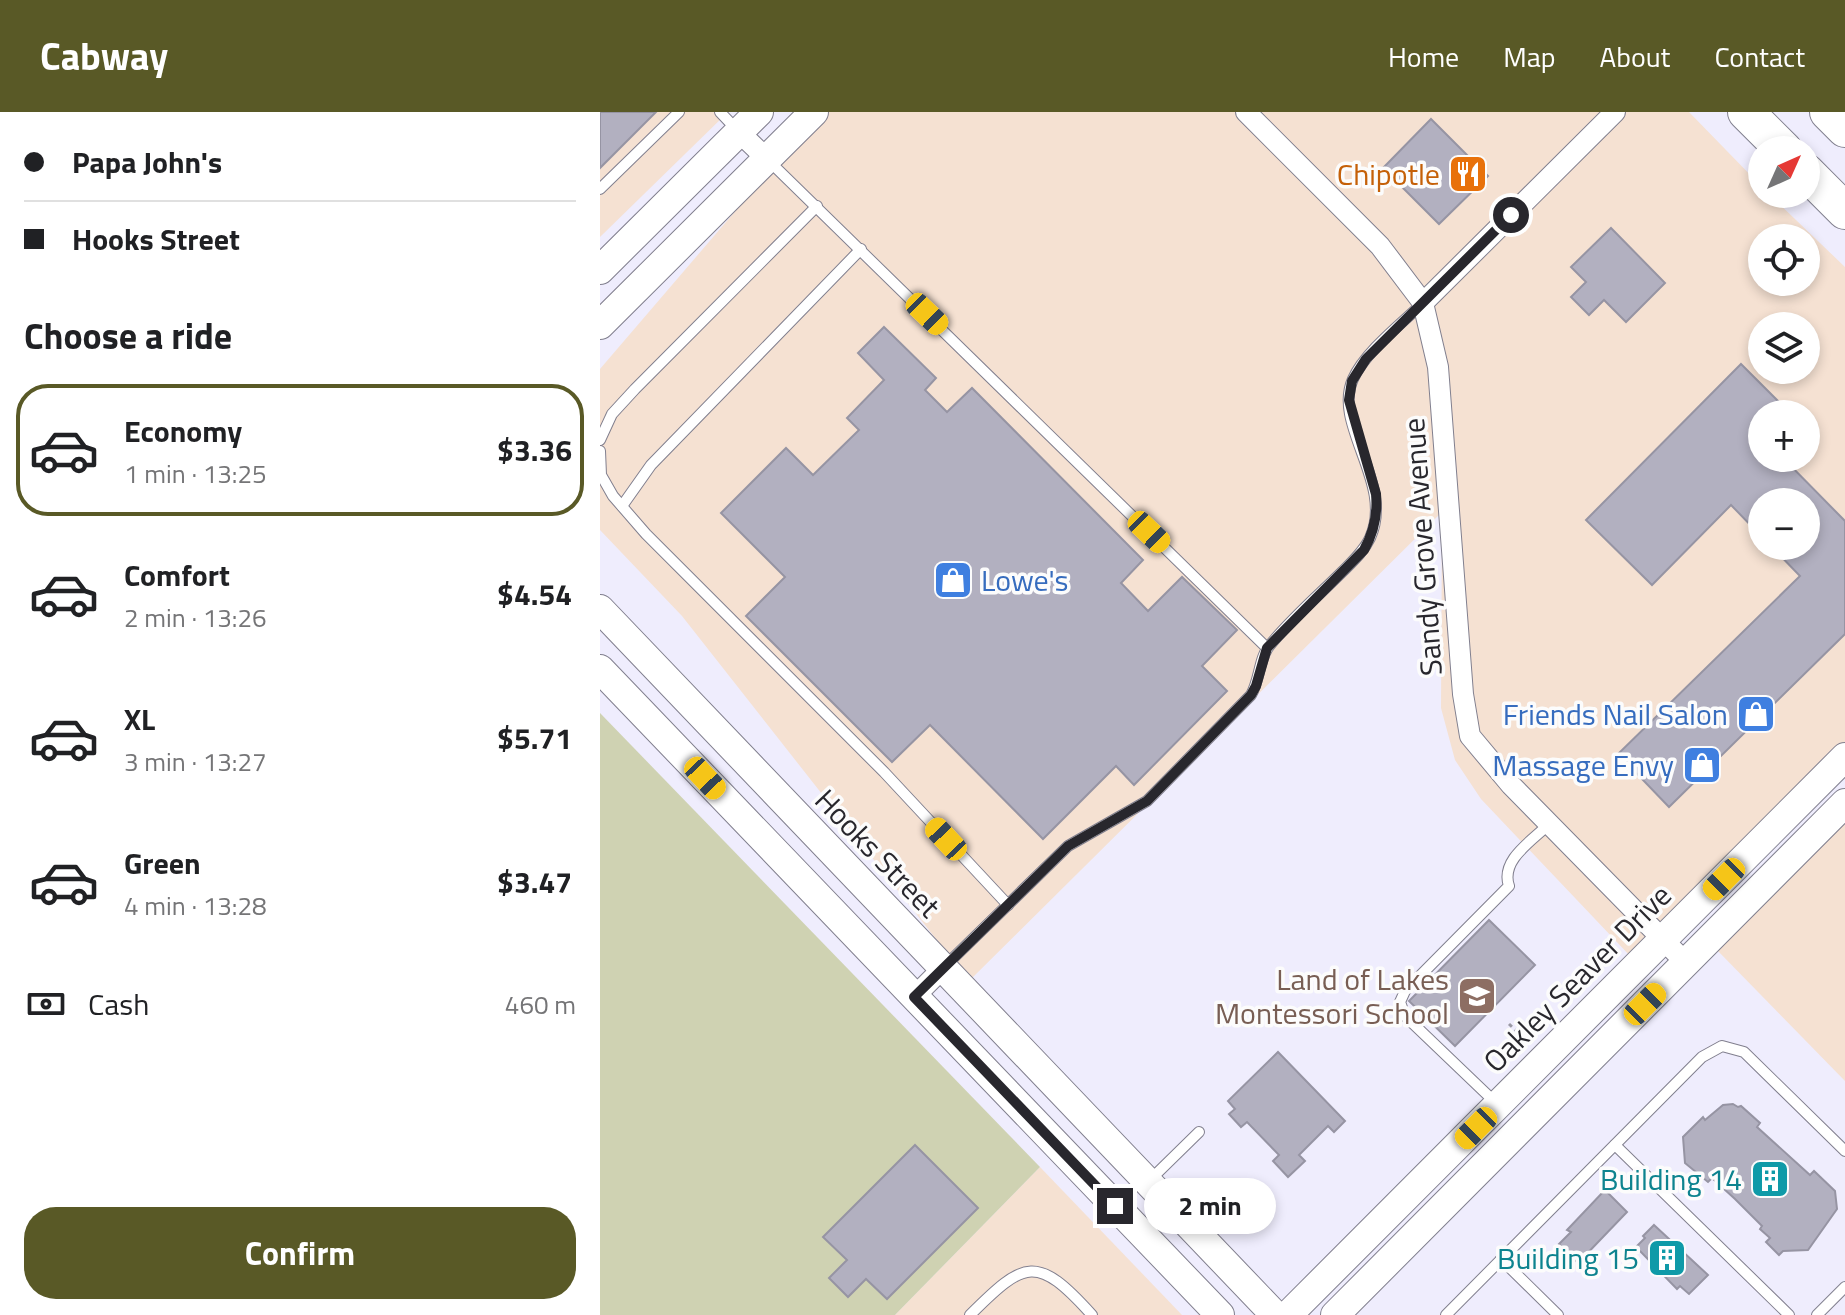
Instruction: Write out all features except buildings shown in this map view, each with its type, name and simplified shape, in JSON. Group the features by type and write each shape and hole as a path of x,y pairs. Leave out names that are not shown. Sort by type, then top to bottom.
{"highway":[{"path":"1746,112 1770,136"},
{"path":"1828,112 1845,129"},
{"path":"1820,186 1845,211"}],"street":[{"path":"600,325 814,112"},
{"name":"Sandy Grove Avenue","path":"1246,112 1380,246 1423,303 1438,367 1463,694 1470,736 1511,785 1686,963"},
{"path":"1423,303 1615,112"},
{"path":"600,270 739,119 767,159"},
{"name":"Hooks Street","path":"600,609 1275,1315"},
{"path":"600,669 1220,1315"},
{"name":"Oakley Seaver Drive","path":"1288,1315 1845,757"},
{"path":"1335,1315 1845,803"},
{"path":"914,997 942,969"},
{"path":"1498,1105 1521,1128"}],"lane":[{"path":"600,189 679,112"},
{"path":"767,159 1267,648"},
{"path":"600,440 612,414 635,389 817,206"},
{"path":"622,506 651,465 861,249"},
{"path":"942,969 1068,846 1147,801 1251,695 1267,648 1364,550 1371,537 1377,509 1376,494 1349,409 1349,391 1366,359 1423,303"},
{"path":"600,451 601,475 646,534 884,772 1008,905"},
{"path":"1498,1105 1405,1016 1401,1009 1401,996 1509,886 1505,874 1509,863 1549,824"},
{"path":"1446,1315 1702,1057 1722,1046 1744,1052 1845,1151"},
{"path":"1147,1182 1199,1132"},
{"path":"1615,1145 1789,1315"},
{"path":"1501,1259 1558,1315"},
{"path":"970,1315 1001,1284 1026,1271 1045,1274 1063,1284 1092,1315"},
{"path":"1817,1315 1845,1287"}],"path":[{"path":"1509,1024 1525,1039"}],"shaded area":[{"path":"600,112 728,112 600,237"},
{"path":"828,112 1689,112 1748,173 1748,208 1784,208 1800,224 1748,224 1748,296 1820,296 1820,243 1845,267 1845,743 1632,958 1481,799 1455,760 1441,708 1442,512 969,981 682,616 600,530 600,369 774,166"},
{"path":"1845,818 1845,1081 1716,949"},
{"path":"1040,1167 1182,1315 895,1315"}],"green space":[{"path":"600,713 1040,1167 895,1315 600,1315"}],"place":[{"name":"Chipotle","path":"1468,174"},
{"name":"Lowe's","path":"953,580"},
{"name":"Friends Nail Salon","path":"1756,714"},
{"name":"Massage Envy","path":"1702,765"},
{"name":"Land of Lakes Montessori School","path":"1477,996"},
{"name":"Building 14","path":"1770,1179"},
{"name":"Building 15","path":"1667,1258"}],"route":[{"path":"1115,1206 914,997 1068,846 1147,801 1251,695 1267,648 1364,550 1375,523 1376,494 1349,409 1352,381 1366,359 1511,215"}]}
